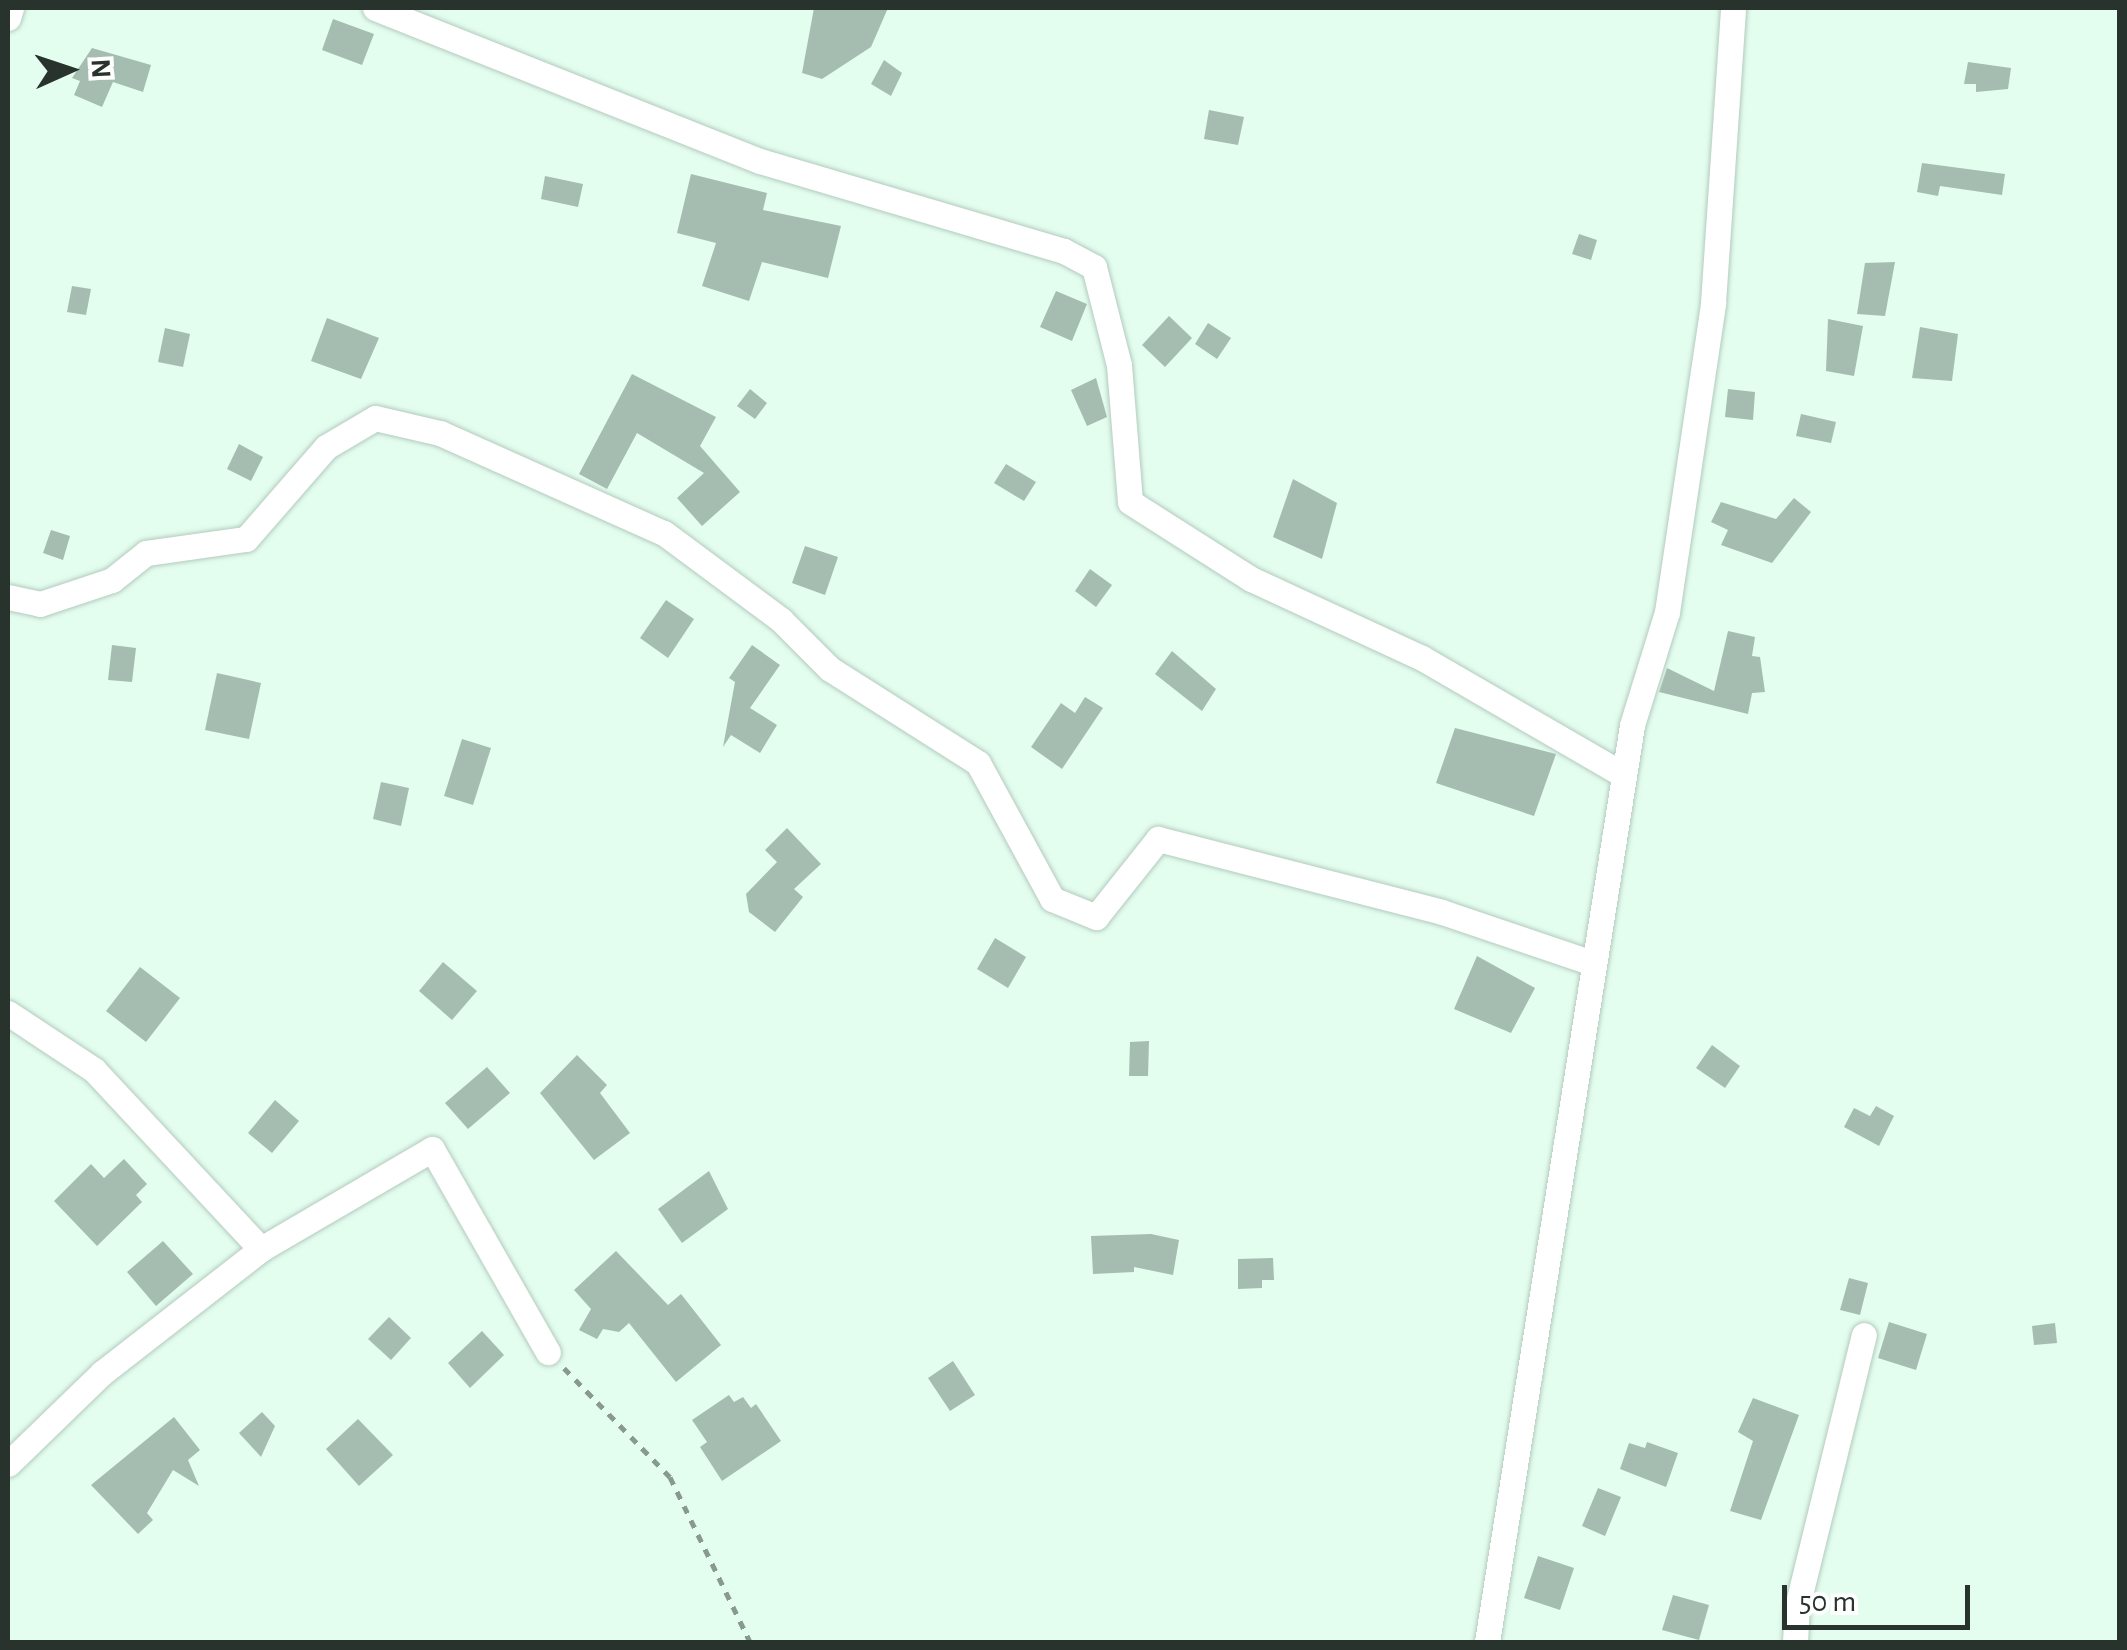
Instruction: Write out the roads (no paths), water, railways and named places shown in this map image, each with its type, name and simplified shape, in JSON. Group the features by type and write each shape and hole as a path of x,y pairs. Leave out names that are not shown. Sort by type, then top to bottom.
{"street":[{"path":"8,18 11,8"},
{"path":"375,8 760,161 1064,251 1094,267 1120,365 1130,502 1251,579 1422,658 1624,775"},
{"path":"1487,1642 1632,725 1667,612 1713,303 1733,8"},
{"path":"8,597 40,604 112,580 146,553 246,539 326,448 375,418 440,433 664,534 781,620 830,670 978,763 1052,899 1096,917 1158,839 1404,901 1593,962"},
{"path":"8,1013 94,1070 261,1249"},
{"path":"8,1464 102,1373 261,1249 432,1149 548,1352"},
{"path":"1795,1642 1797,1607 1864,1335"}]}
